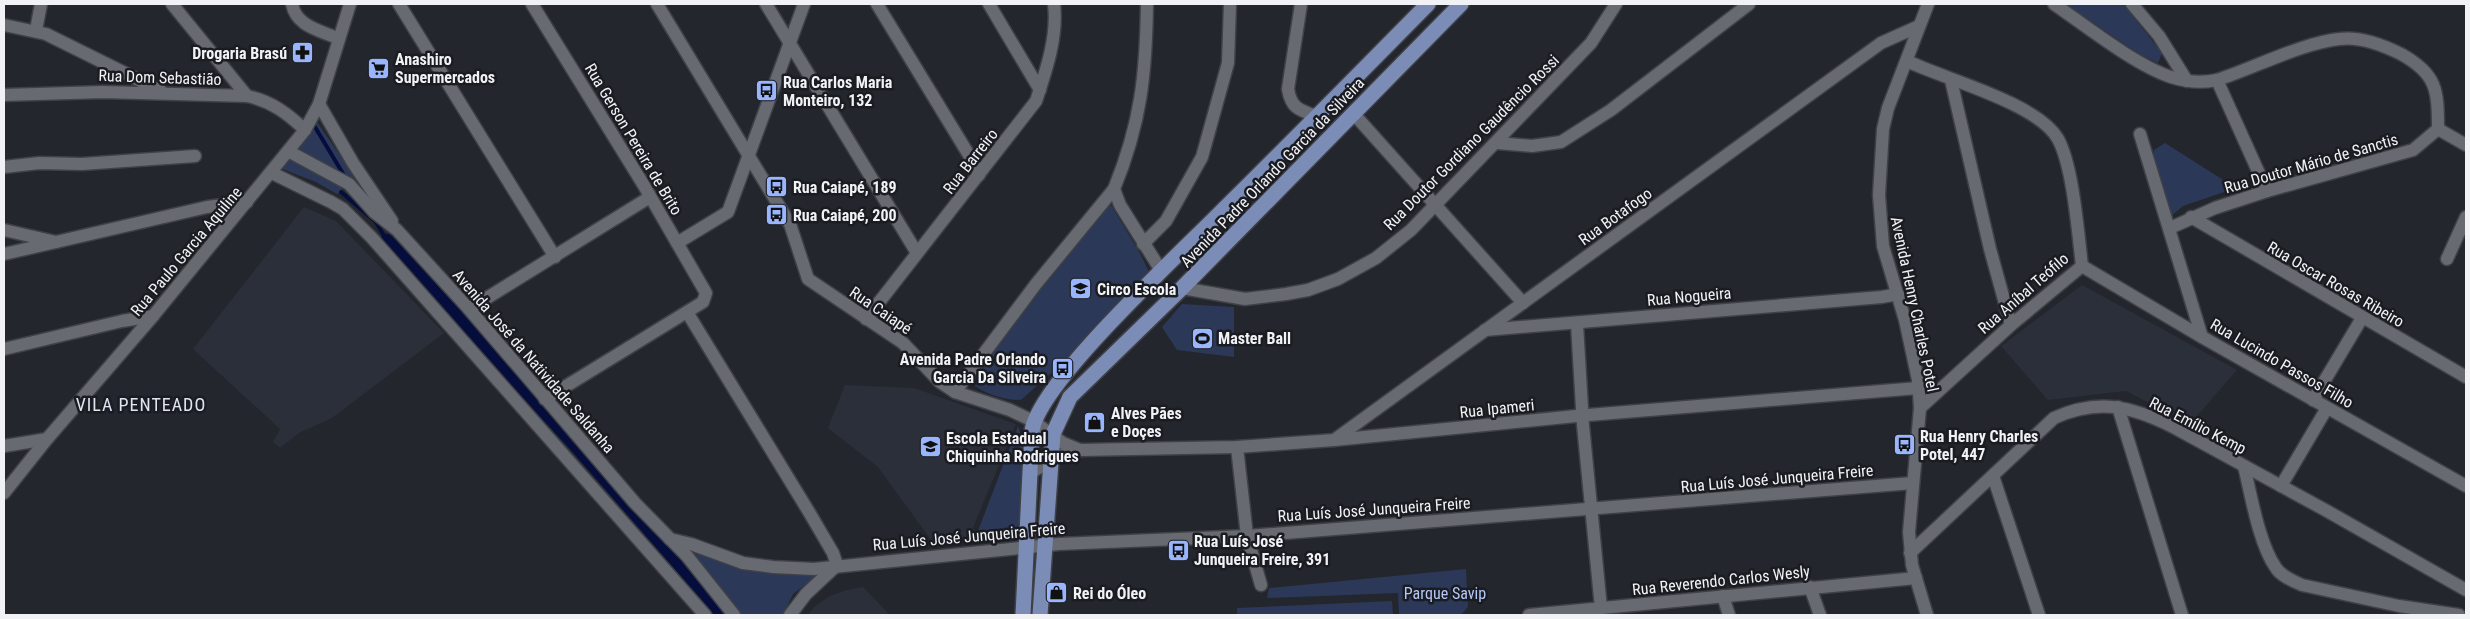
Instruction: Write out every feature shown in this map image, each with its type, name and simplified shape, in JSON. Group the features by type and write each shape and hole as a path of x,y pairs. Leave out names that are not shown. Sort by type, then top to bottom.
{"main road":[{"name":"Avenida Padre Orlando Garcia da Silveira","path":"1033,421 1050,392 1102,333 1428,4"},
{"name":"Avenida Padre Orlando Garcia da Silveira","path":"1040,615 1053,434 1070,397 1182,288 1461,4"},
{"path":"1023,615 1033,421"}],"street":[{"path":"36,30 41,4"},
{"path":"172,4 247,96"},
{"path":"292,4 297,18 303,24 338,38"},
{"name":"Rua Paulo Garcia Aquiline","path":"4,493 47,438 153,316 272,173 305,130 319,104 350,4"},
{"path":"400,4 555,256"},
{"name":"Rua Gerson Pereira de Brito","path":"532,4 650,197 706,293 703,302 686,312"},
{"name":"Rua Caiapé","path":"657,4 790,224 808,279 903,343 940,382 955,392 984,400 1033,421 1053,434"},
{"path":"766,4 917,253"},
{"path":"677,243 728,212 804,4"},
{"path":"877,4 979,175"},
{"path":"989,4 1040,90"},
{"name":"Rua Barreiro","path":"866,319 1020,124 1036,101 1052,39 1055,16 1054,4"},
{"path":"955,392 1036,284 1114,189 1130,150 1140,109 1147,4"},
{"path":"1143,244 1166,221 1202,157 1228,63 1230,4"},
{"path":"1301,4 1288,89 1290,102 1301,111 1316,116"},
{"name":"Rua Doutor Gordiano Gaudêncio Rossi","path":"1182,288 1245,299 1308,290 1338,279 1376,258 1411,230 1497,143 1591,43 1616,4"},
{"path":"1497,143 1532,146 1549,145 1567,139 1625,99 1749,4"},
{"name":"Avenida Henry Charles Potel","path":"1928,4 1884,122 1879,195 1883,246 1898,294 1918,388 1920,408 1910,511 1910,553 1928,615"},
{"path":"2054,4 2145,65 2172,78 2202,82 2217,80 2316,44 2341,38 2371,42 2392,49 2417,63 2431,77 2438,102 2438,129 2466,145"},
{"path":"2132,4 2159,36 2187,80"},
{"path":"4,25 36,30 112,65 163,92"},
{"name":"Rua Botafogo","path":"1334,440 1482,330 1523,303 1881,43 1919,26"},
{"name":"Rua Aníbal Teófilo","path":"1907,61 1951,80 2001,98 2039,120 2058,138 2069,174 2082,266 2011,325 1920,408"},
{"path":"1951,80 1990,249 2011,325"},
{"path":"2217,80 2267,191"},
{"name":"Rua Dom Sebastião","path":"4,94 163,92 247,96 264,100 280,109 305,130"},
{"path":"319,104 353,163 397,230"},
{"path":"1353,113 1434,206 1523,303"},
{"name":"Rua Doutor Mário de Sanctis","path":"2170,228 2191,217 2267,191 2413,150 2438,129"},
{"path":"2140,134 2202,337"},
{"name":"Avenida José da Natividade Saldanha","path":"288,151 349,184 374,212 397,230 469,309 635,503 670,539 734,615"},
{"path":"4,167 39,162 82,164 195,156"},
{"path":"272,173 331,202 372,238 705,615"},
{"path":"1114,189 1120,204 1143,244 1162,272"},
{"path":"469,309 650,197"},
{"path":"4,254 207,207 247,202"},
{"name":"Rua Oscar Rosas Ribeiro","path":"2191,217 2466,377"},
{"path":"2447,259 2466,217"},
{"path":"4,230 58,243"},
{"name":"Rua Lucindo Passos Filho","path":"2082,266 2202,337 2466,486"},
{"name":"Rua Nogueira","path":"1482,330 1577,324 1898,294"},
{"path":"545,399 686,312 833,553 837,565 806,594 790,615"},
{"path":"4,349 122,321 153,316"},
{"path":"2313,400 2362,318"},
{"path":"1577,324 1583,416 1601,608"},
{"name":"Rua Ipameri","path":"1030,473 1059,456 1080,450 1237,447 1334,440 1583,416 1918,388"},
{"name":"Rua Emílio Kemp","path":"1910,553 2054,418 2071,410 2093,406 2118,407 2148,415 2281,486 2466,590"},
{"path":"2118,407 2182,615"},
{"path":"2281,486 2327,408"},
{"name":"Rua Ipameri","path":"1053,434 1063,443 1080,450"},
{"path":"4,446 47,438"},
{"path":"1237,447 1248,536 1261,585"},
{"path":"2244,466 2266,547 2276,569 2287,578 2311,587 2399,606 2459,615"},
{"path":"1993,476 2039,615"},
{"name":"Rua Luís José Junqueira Freire","path":"670,539 691,544 743,562 814,569 837,565 1026,547 1248,536 1913,483"},
{"name":"Rua Reverendo Carlos Wesly","path":"1529,615 1601,608 1620,611 1723,596 1916,578"},
{"path":"1810,587 1820,615"},
{"path":"1723,596 1729,615"}],"shaded area":[{"path":"304,207 336,221 444,333 332,418 299,433 280,448 273,442 280,429 193,349"},
{"path":"2082,285 2237,370 2190,424 2126,391 2048,400 2001,346"},
{"name":"Escola Estadual Chiquinha Rodrigues","path":"845,385 914,388 1016,424 967,542 934,544 878,467 828,428"},
{"path":"863,587 890,615 808,615 814,607 830,596"}],"green space":[{"path":"2065,4 2123,4 2162,53 2158,63 2141,55"},
{"path":"315,119 356,179 337,171 344,182 341,192 337,194 316,182 280,168"},
{"path":"2165,143 2236,188 2183,206 2171,216 2154,161 2154,150"},
{"path":"1109,202 1140,253 1149,272 1068,358 1021,400 994,396 975,386 970,382 971,367"},
{"name":"Master Ball","path":"1182,304 1234,307 1234,357 1177,350 1162,327"},
{"path":"1018,426 1022,438 1024,467 1017,540 973,544"},
{"path":"692,551 725,563 754,570 819,574 793,594 783,615 741,615 718,588"},
{"name":"Parque Savip","path":"1466,569 1468,607 1461,615 1399,615 1398,593 1267,598 1269,588"},
{"path":"1392,601 1393,615 1237,615 1237,608"}],"waterway":[{"path":"315,127 345,177"},
{"path":"341,192 376,222 387,241"},
{"path":"371,216 376,222"},
{"path":"387,241 574,443 724,615"}],"place":[{"name":"Drogaria Brasú","path":"303,53"},
{"name":"Anashiro Supermercados","path":"379,68"},
{"name":"Rua Carlos Maria Monteiro, 132","path":"767,91"},
{"name":"Rua Caiapé, 189","path":"777,187"},
{"name":"Rua Caiapé, 200","path":"777,215"},
{"name":"Circo Escola","path":"1081,289"},
{"name":"Master Ball","path":"1202,338"},
{"name":"Avenida Padre Orlando Garcia Da Silveira","path":"1062,368"},
{"name":"Alves Pães e Doçes","path":"1095,422"},
{"name":"Rua Henry Charles Potel, 447","path":"1904,445"},
{"name":"Escola Estadual Chiquinha Rodrigues","path":"930,447"},
{"name":"Rua Luís José Junqueira Freire, 391","path":"1178,550"},
{"name":"Rei do Óleo","path":"1057,593"}],"district":[{"name":"VILA PENTEADO","path":"141,405"}]}
